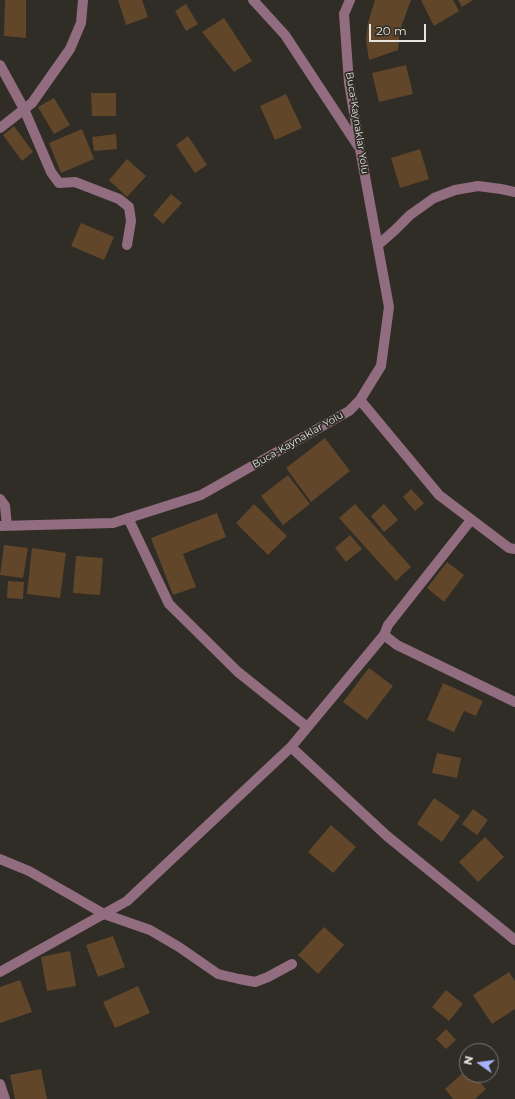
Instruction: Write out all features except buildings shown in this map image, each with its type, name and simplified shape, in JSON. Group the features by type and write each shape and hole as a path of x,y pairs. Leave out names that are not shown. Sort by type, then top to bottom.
{"street":[{"path":"0,128 32,104 70,49 81,23 83,0"},
{"path":"253,0 285,35 360,149"},
{"name":"Buca-Kaynaklar Yolu","path":"4,526 113,523 201,495 349,411 360,400 381,366 389,307 360,149 350,83 344,14 350,0"},
{"path":"0,65 24,109 51,172 58,183 75,182 119,199 129,207 131,221 127,245"},
{"path":"378,245 410,215 434,198 455,190 478,186 501,188 515,192"},
{"path":"360,400 439,495 509,548 515,549"},
{"path":"0,500 4,506 4,526"},
{"path":"128,518 169,604 238,672 307,727"},
{"path":"0,972 127,901 291,747 384,635 388,625 472,520"},
{"path":"384,635 397,645 515,702"},
{"path":"291,747 387,836 515,940"},
{"path":"0,859 29,871 104,914 150,930 179,947 218,974 255,982 292,964"},
{"path":"0,1084 5,1099"}]}
